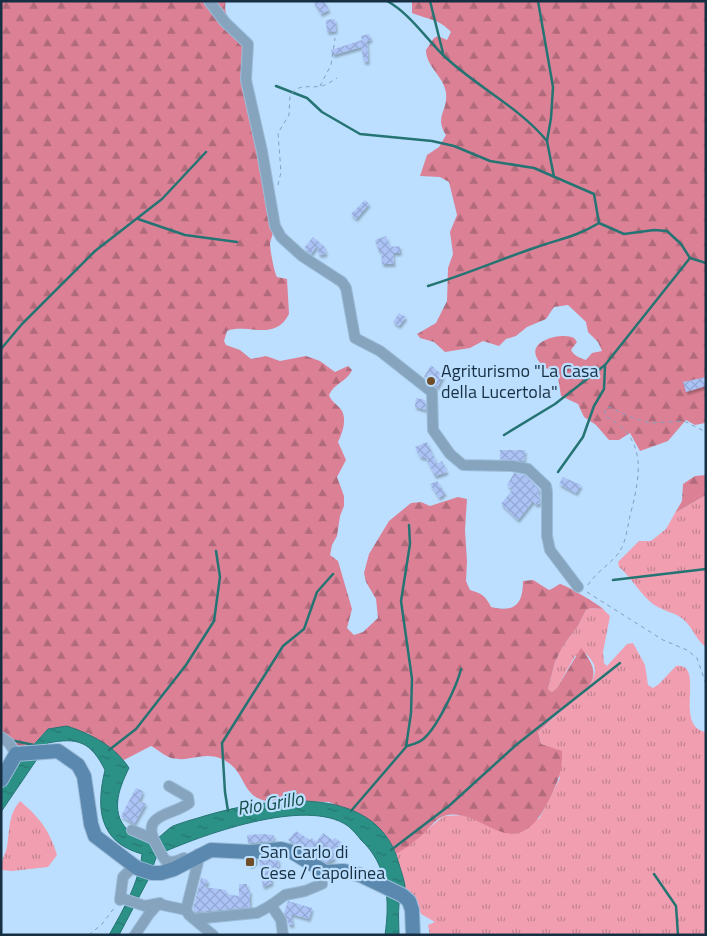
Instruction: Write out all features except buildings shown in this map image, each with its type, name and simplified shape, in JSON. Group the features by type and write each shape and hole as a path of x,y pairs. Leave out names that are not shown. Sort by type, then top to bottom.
{"street":[{"path":"209,1 225,22 248,44 246,80 262,151 275,226 281,237 302,256 342,282 346,288 355,338 380,351 432,392 433,430 450,454 463,465 512,466 528,469 546,486 549,510 547,536 550,550 578,586"},
{"path":"1,737 20,753 53,750 71,758 84,776 91,824 95,836 135,867 152,873 174,869 200,854"},
{"path":"1,780 20,753"},
{"path":"169,786 188,797 189,804 158,818 151,829 153,839 164,858 174,862 220,850 252,857 281,849 292,852 325,872 344,871 360,875 402,895 409,901 412,910 413,935"},
{"path":"132,830 153,839"},
{"path":"186,910 200,854"},
{"path":"135,867 123,877 122,899 141,905 156,902 186,910 189,915 196,919 212,935"},
{"path":"196,919 249,915 263,911 285,895 305,891 322,884 318,868"},
{"path":"135,935 149,914 161,904"},
{"path":"272,905 282,920 283,935"}],"path":[{"path":"319,87 331,65 335,38"},
{"path":"271,204 277,191 281,172 278,133 289,115 290,95 299,88 308,85 319,87 337,78"},
{"path":"578,586 587,586 595,574 614,558 623,546 636,491 639,471 636,447 620,424 605,416 605,410 609,407 616,408 635,419 651,423 684,422 706,432"},
{"path":"578,586 663,640 687,650 698,658 706,684"},
{"path":"89,935 102,924 122,899"}],"green space":[{"path":"1,1 226,1 225,8 229,19 251,40 253,53 248,75 273,227 270,244 273,266 277,277 287,279 289,314 283,322 269,330 235,329 227,331 224,341 226,345 240,350 251,359 266,356 280,361 306,356 320,361 335,372 348,366 352,370 329,395 342,411 344,419 338,442 346,460 337,477 344,496 344,506 340,516 337,536 332,545 330,555 338,561 352,609 347,628 354,635 363,632 378,618 376,599 366,582 364,573 369,554 389,521 411,503 421,502 430,506 458,497 467,499 465,530 466,581 470,590 483,596 491,607 506,609 516,605 521,596 523,581 533,580 549,590 560,584 563,585 603,609 591,608 586,610 555,662 548,689 552,692 557,688 581,648 592,665 593,679 585,691 565,706 538,732 541,744 562,751 562,765 557,783 548,802 535,822 522,832 510,834 471,818 458,815 444,816 435,822 424,834 396,854 387,837 369,820 329,802 266,801 258,798 247,789 237,771 231,765 217,757 171,758 151,746 124,760 88,733 48,729 32,746 1,745"},
{"path":"412,1 706,1 705,423 695,425 686,420 668,441 640,451 630,433 619,440 609,440 596,425 584,417 578,404 561,396 558,377 540,363 536,356 538,345 543,341 563,336 574,338 577,342 571,350 572,352 586,360 592,353 602,351 598,342 588,332 586,322 568,305 554,307 546,319 527,327 516,336 506,339 499,346 483,341 470,348 445,352 434,342 420,338 417,334 436,323 447,301 448,268 453,254 450,232 457,215 449,182 440,177 420,176 427,155 439,147 446,135 441,123 446,99 445,87 429,62 426,50 434,38 438,36 447,40 451,32 438,22 412,13"},
{"path":"706,475 706,495 675,513 682,501 683,484 695,476"},
{"path":"706,495 706,647 684,620 648,600 619,567 618,562 639,541 651,541 666,529 675,513"},
{"path":"591,608 603,609 610,616 603,652 604,663 607,666 627,644 633,643 645,665 648,685 653,688 676,666 685,667 689,674 691,719 696,728 706,732 706,935 430,935 428,925 435,922 421,914 418,903 405,887 396,854 444,816 463,815 474,819 539,819 560,778 545,746 541,744 538,732 586,689 594,676 595,669 592,661 585,653 575,656 557,688 552,692 548,689 555,662 563,646 578,626 586,610"},
{"path":"20,801 38,819 51,839 57,855 48,867 12,871 1,870 2,860 7,847 11,817"}],"water":[{"name":"Rio Grillo","path":"67,726 85,733 110,747 129,768 119,793 118,810 124,826 144,841 152,841 173,826 195,819 253,805 283,801 314,802 342,807 367,818 387,837 403,878 405,886 399,904 399,935 385,935 387,896 385,884 377,860 370,850 348,826 329,818 306,815 252,822 199,838 157,855 149,878 119,935 109,935 134,886 142,854 116,841 109,832 101,810 102,784 105,770 94,753 89,748 76,742 58,741 48,743 1,812 1,786 20,760 48,729"}],"waterway":[{"path":"387,1 410,19 455,66 523,117 547,141"},
{"path":"430,1 443,53"},
{"path":"538,1 553,87 547,141 554,177"},
{"path":"276,86 307,98 322,112 360,134 432,141 454,146 490,161 534,168 594,194 599,223 624,234 654,230 667,231 681,244 690,258 706,263"},
{"path":"1,349 22,324 95,251 162,199 206,152"},
{"path":"138,219 185,235 237,242"},
{"path":"428,286 575,235 599,223"},
{"path":"504,435 555,404 605,365 690,258"},
{"path":"558,472 583,437 594,406 604,389 605,366"},
{"path":"351,811 406,747 411,713 412,679 401,601 410,544 409,525"},
{"path":"109,750 136,729 186,665 214,621 220,577 216,551"},
{"path":"613,580 706,569"},
{"name":"Rio Grillo","path":"228,811 222,743 283,646 304,629 317,592 333,574"},
{"path":"391,850 450,805 516,745 620,663"},
{"path":"407,746 417,743 428,735 451,696 461,669"},
{"path":"10,740 34,745"},
{"path":"654,874 676,906 678,935"}],"place":[{"name":"Agriturismo \"La Casa della Lucertola\"","path":"431,381"},
{"name":"San Carlo di Cese / Capolinea","path":"250,862"}]}
